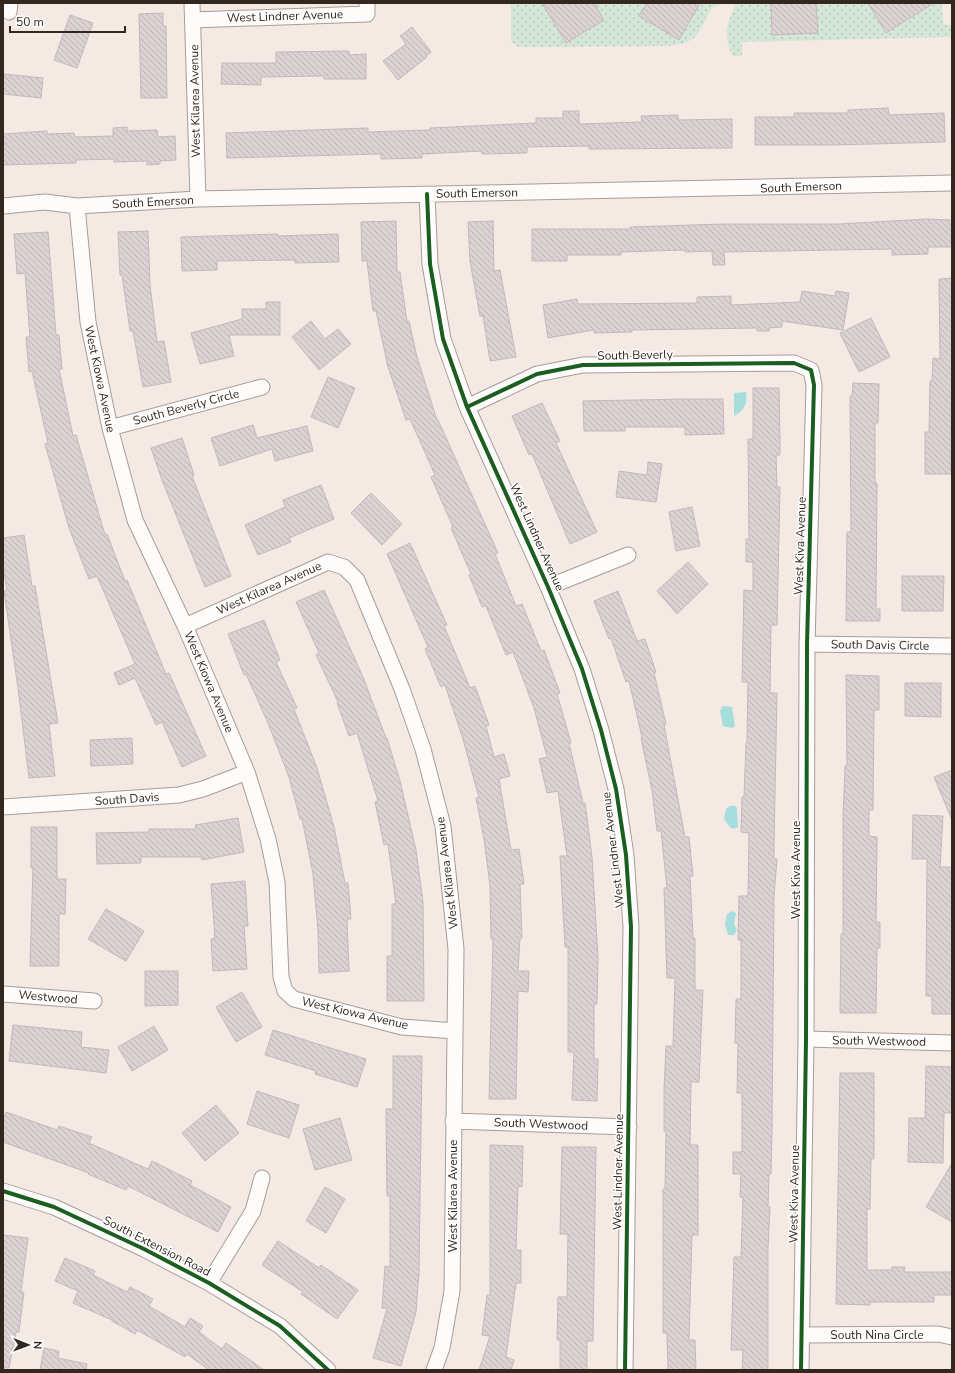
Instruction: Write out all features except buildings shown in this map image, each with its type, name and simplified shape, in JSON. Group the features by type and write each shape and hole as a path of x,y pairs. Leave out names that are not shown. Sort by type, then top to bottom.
{"street":[{"name":"West Kilarea Avenue","path":"192,3 198,199"},
{"name":"West Lindner Avenue","path":"193,20 367,14 367,3"},
{"name":"South Emerson","path":"3,206 44,202 77,206 198,199 952,182"},
{"name":"West Lindner Avenue","path":"427,194 430,264 443,339 467,407 548,587 582,669 601,730 616,789 626,855 631,927 625,1370"},
{"name":"West Kiowa Avenue","path":"77,206 88,322 110,428 135,520 185,626 247,772 268,839 277,882 281,977 285,991 294,999 379,1022 402,1027 455,1031"},
{"name":"South Beverly","path":"467,407 536,374 583,365 794,363 811,370"},
{"name":"West Kiva Avenue","path":"801,1370 806,1039 807,644 814,385 811,370"},
{"name":"South Beverly Circle","path":"110,428 262,387"},
{"path":"548,587 628,555"},
{"name":"West Kilarea Avenue","path":"185,626 328,562 344,567 357,580 402,688 423,749 444,826 456,949 452,1291 442,1348 434,1370"},
{"name":"South Davis Circle","path":"807,644 952,646"},
{"name":"South Davis","path":"3,807 179,795 203,789 247,772"},
{"name":"Westwood","path":"3,994 94,1001"},
{"name":"South Westwood","path":"806,1039 952,1042"},
{"name":"South Westwood","path":"453,1121 629,1127"},
{"path":"210,1283 253,1211 262,1178"},
{"name":"South Extension Road","path":"3,1191 54,1207 144,1249 210,1283 280,1326 328,1370"},
{"name":"South Nina Circle","path":"802,1335 938,1334 952,1337"}],"green space":[{"path":"511,3 542,3 566,43 604,20 594,3 647,3 640,16 678,39 700,3 724,3 712,8 697,35 693,39 679,44 668,46 518,47 511,41"},
{"path":"736,3 771,3 772,35 817,33 816,3 868,3 887,33 925,9 922,3 942,3 943,25 952,25 952,37 742,42 742,56 733,56 728,41 727,29"}],"water":[{"path":"746,392 746,404 740,412 734,416 734,393"},
{"path":"723,706 732,707 735,726 732,728 723,726 720,711"},
{"path":"730,806 736,806 737,809 738,827 733,829 724,819 726,809"},
{"path":"732,911 736,913 734,924 737,930 734,935 728,935 725,924 727,914"}],"cycle path":[{"path":"427,194 430,264 443,339 467,407 548,587 582,669 601,730 616,789 626,855 631,927 625,1370"},
{"path":"467,407 537,374 583,365 794,363 811,370 814,385 807,644 806,1039 801,1370"},
{"path":"3,1191 54,1207 144,1249 209,1283 280,1326 328,1370"}]}
